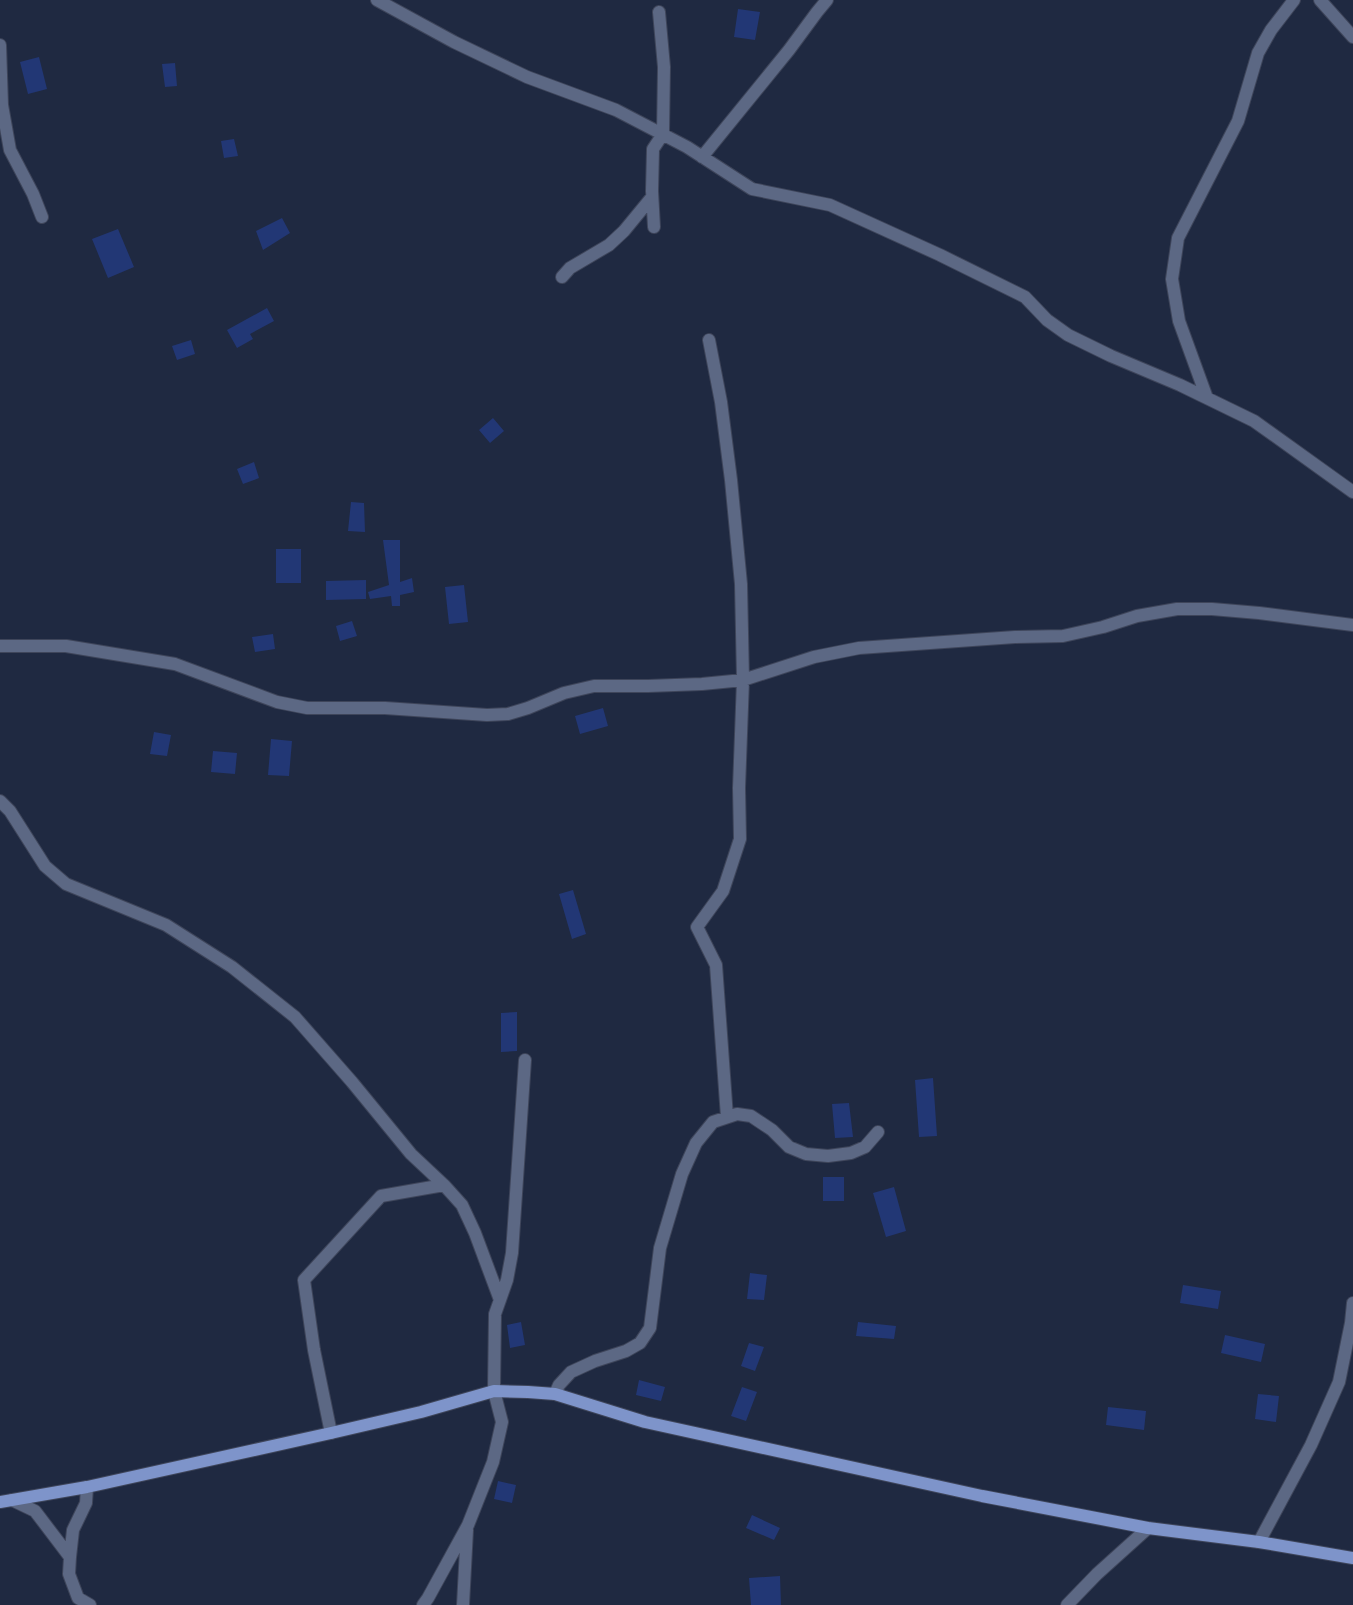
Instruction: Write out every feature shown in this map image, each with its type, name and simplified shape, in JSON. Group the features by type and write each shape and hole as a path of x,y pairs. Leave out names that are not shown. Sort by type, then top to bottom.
{"main road":[{"path":"6,1501 87,1487 331,1433 421,1412 494,1391 555,1394 645,1422 982,1496 1148,1528 1259,1542 1353,1558"}],"street":[{"path":"377,0 454,42 527,77 616,110 663,134 752,189 830,205 940,255 1025,297 1047,320 1068,335 1111,356 1180,384 1254,421 1353,492"},
{"path":"702,157 789,50 816,12 827,0"},
{"path":"1207,398 1179,321 1172,279 1178,238 1238,121 1258,53 1271,30 1294,0"},
{"path":"1320,0 1353,37"},
{"path":"654,228 652,197 653,149 663,134 664,68 660,12"},
{"path":"0,45 2,104 10,150 33,194 42,217"},
{"path":"562,277 570,268 609,245 624,231 652,197"},
{"path":"709,340 720,402 731,480 741,584 743,680 739,788 740,839 724,891 697,927 716,966 727,1117"},
{"path":"0,646 66,646 175,664 277,702 307,708 385,708 486,715 508,714 528,708 564,693 594,686 664,685 743,680 814,657 859,648 1015,637 1063,636 1103,627 1137,616 1177,609 1212,609 1353,625"},
{"path":"0,802 10,811 46,866 66,884 166,925 232,967 295,1017 352,1082 411,1154 444,1185 462,1205 475,1233 500,1300"},
{"path":"423,1605 468,1525 493,1462 502,1422 494,1391 495,1314 507,1280 512,1253 525,1060"},
{"path":"555,1394 559,1384 571,1372 595,1361 626,1351 640,1343 650,1328 660,1248 682,1174 696,1143 713,1122 737,1114 752,1116 772,1130 789,1147 806,1154 828,1156 851,1153 865,1147 878,1132"},
{"path":"331,1433 314,1350 304,1280 381,1196 444,1185"},
{"path":"1259,1542 1311,1445 1339,1382 1351,1323 1353,1303"},
{"path":"87,1487 86,1503 73,1530 69,1574 78,1598 90,1605"},
{"path":"6,1501 35,1511 70,1557"},
{"path":"463,1605 468,1525"},
{"path":"1067,1605 1097,1574 1148,1528"}],"building":[{"path":"738,9 760,12 755,40 734,37"},
{"path":"39,57 47,89 28,94 20,62"},
{"path":"175,63 177,86 165,87 162,64"},
{"path":"234,139 238,156 224,158 221,141"},
{"path":"282,218 290,233 263,250 256,231"},
{"path":"118,229 134,267 108,278 92,239"},
{"path":"267,308 274,321 250,334 253,339 237,348 227,330"},
{"path":"191,340 195,354 177,360 172,346"},
{"path":"493,418 504,431 490,443 479,430"},
{"path":"254,462 259,478 243,484 237,469"},
{"path":"351,502 364,503 365,532 348,531"},
{"path":"383,540 400,540 400,582 412,578 414,592 400,595 400,606 392,606 391,596 370,599 368,592 389,585"},
{"path":"276,549 301,549 301,583 276,583"},
{"path":"366,580 366,599 326,600 326,581"},
{"path":"464,585 468,622 449,624 445,587"},
{"path":"352,621 357,636 340,641 336,626"},
{"path":"273,634 275,649 255,652 252,637"},
{"path":"603,708 608,726 580,734 575,716"},
{"path":"154,732 171,735 167,756 150,754"},
{"path":"271,739 292,741 289,776 268,775"},
{"path":"213,751 237,753 235,774 211,772"},
{"path":"573,890 586,934 572,939 559,894"},
{"path":"517,1012 517,1051 501,1052 501,1013"},
{"path":"933,1078 937,1136 919,1137 915,1080"},
{"path":"849,1103 853,1137 835,1138 832,1104"},
{"path":"823,1177 844,1177 844,1201 823,1201"},
{"path":"894,1187 906,1231 886,1237 873,1193"},
{"path":"750,1273 767,1275 764,1300 747,1299"},
{"path":"1183,1285 1221,1291 1218,1309 1180,1303"},
{"path":"521,1322 525,1345 510,1348 507,1325"},
{"path":"858,1322 896,1326 894,1339 856,1336"},
{"path":"1225,1335 1265,1344 1261,1362 1221,1353"},
{"path":"749,1343 764,1347 755,1371 741,1366"},
{"path":"639,1380 665,1387 661,1401 636,1395"},
{"path":"742,1387 757,1392 746,1421 731,1416"},
{"path":"1258,1394 1279,1396 1276,1422 1255,1419"},
{"path":"1108,1407 1146,1411 1144,1430 1106,1425"},
{"path":"498,1481 516,1485 512,1503 494,1499"},
{"path":"752,1515 780,1528 774,1540 746,1528"},
{"path":"780,1576 781,1605 751,1605 749,1578"}]}
